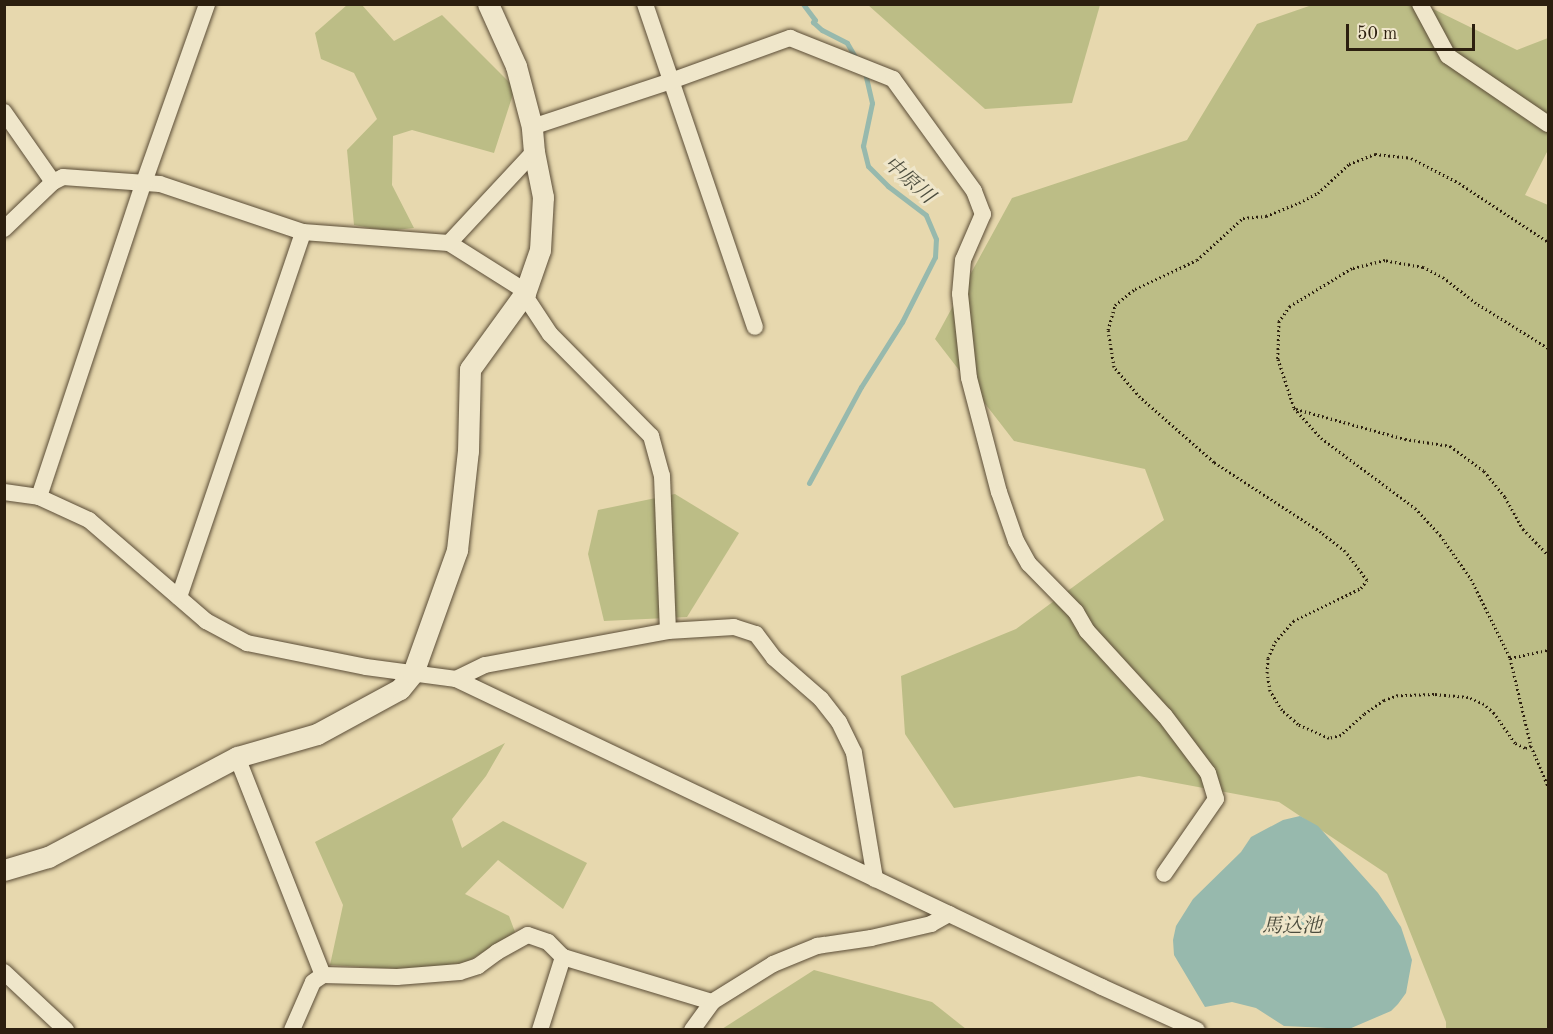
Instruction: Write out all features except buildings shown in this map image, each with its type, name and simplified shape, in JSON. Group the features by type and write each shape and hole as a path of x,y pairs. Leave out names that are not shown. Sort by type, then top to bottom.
{"street":[{"path":"39,497 143,185 207,4"},
{"path":"4,870 48,857 237,757 317,734 400,689 413,673 458,550 468,451 470,369 525,293 540,250 543,197 534,152 532,127 516,66 488,4"},
{"path":"645,4 755,327"},
{"path":"1420,4 1448,56 1548,124"},
{"path":"532,127 671,81 790,38 892,79 974,191 983,214 963,260 960,294 969,378 999,492 1016,541 1029,564 1076,612 1087,631 1165,716 1208,773 1216,799 1164,874"},
{"path":"4,112 53,182"},
{"path":"448,243 534,152"},
{"path":"4,230 53,182 63,177 143,185 160,184 303,232 448,243 519,286 550,334 651,436 662,476 668,631"},
{"path":"178,597 303,232"},
{"path":"4,492 39,497 89,520 206,621 247,643 456,679 1093,983 1197,1029"},
{"path":"456,679 485,665 668,631 734,627 756,634 774,657 821,699 839,722 854,753 875,879"},
{"path":"237,757 323,975"},
{"path":"692,1029 712,1002 773,964 817,946 871,938 931,924 949,914"},
{"path":"292,1029 313,982 323,975 397,977 460,972 478,966 496,952 528,935 548,942 563,957 712,1002"},
{"path":"540,1029 563,957"},
{"path":"4,972 66,1029"}],"path":[{"path":"1531,746 1525,748 1515,743 1494,713 1484,704 1468,697 1434,694 1398,695 1384,700 1341,735 1329,738 1298,724 1282,710 1270,691 1267,673 1268,658 1275,642 1293,621 1361,588 1367,580 1345,550 1214,462 1140,397 1114,367 1108,330 1115,305 1135,289 1197,260 1243,218 1266,216 1299,203 1318,193 1350,164 1375,154 1411,158 1459,183 1548,242"},
{"path":"1548,348 1476,303 1444,278 1423,267 1385,260 1352,268 1290,306 1279,321 1278,359 1294,408 1322,438 1415,508 1440,535 1471,579 1510,658 1531,746 1548,786"},
{"path":"1294,408 1405,439 1450,446 1484,471 1505,497 1523,529 1548,555"},
{"path":"1510,658 1548,650"}],"green space":[{"path":"347,5 362,5 394,41 442,15 515,88 494,153 412,130 393,136 392,185 414,228 386,231 354,225 347,150 377,119 354,73 321,59 315,33"},
{"path":"868,5 1100,5 1072,103 985,109"},
{"path":"1312,5 1425,5 1517,50 1548,38 1548,150 1525,195 1548,205 1548,1029 1446,1029 1446,1022 1387,874 1279,802 1139,776 954,808 905,734 901,676 1016,629 1164,520 1145,469 1014,441 935,339 1012,198 1187,140 1257,24"},
{"path":"675,494 739,533 687,617 604,621 588,554 598,510"},
{"path":"505,743 486,776 452,819 462,848 503,821 587,863 563,909 498,860 465,894 509,916 515,932 467,962 414,970 330,965 343,905 315,842"},
{"path":"814,970 932,1002 966,1029 722,1029"}],"water":[{"name":"馬込池","path":"1300,816 1318,826 1378,893 1401,927 1412,960 1406,993 1398,1004 1391,1011 1349,1029 1284,1026 1256,1008 1232,1002 1205,1007 1174,955 1173,940 1176,926 1193,899 1241,852 1251,837 1283,820"}],"waterway":[{"name":"中原川","path":"803,4 815,20 813,22 822,30 847,43 857,60"},
{"name":"中原川","path":"809,483 861,387 902,322 935,257 936,239 926,215 888,186 868,166 863,146 872,103 865,73"}]}
